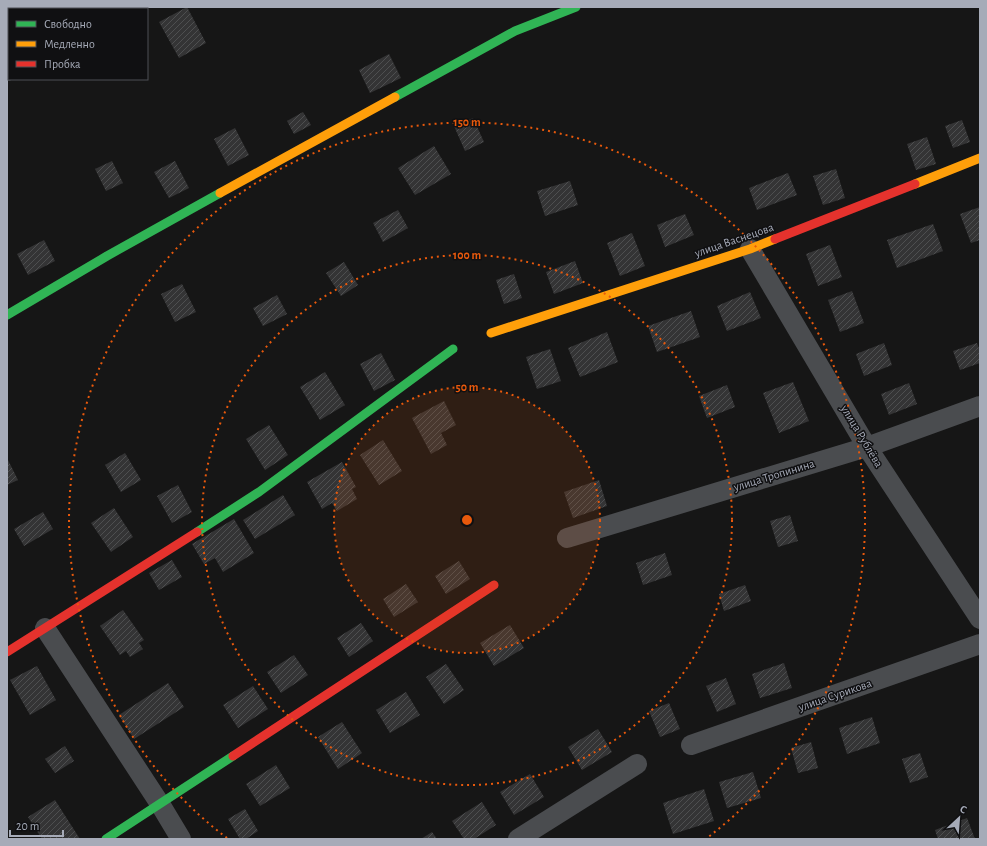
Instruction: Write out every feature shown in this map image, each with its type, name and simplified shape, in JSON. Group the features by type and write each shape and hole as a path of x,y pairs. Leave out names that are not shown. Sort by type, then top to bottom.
{"street":[{"path":"7,315 107,256 515,30 576,7"},
{"name":"улица Васнецова","path":"491,333 750,248 980,158"},
{"name":"улица Рублёва","path":"750,248 867,447 980,619"},
{"path":"7,652 259,492 453,349"},
{"name":"улица Тропинина","path":"567,538 867,447 980,406"},
{"path":"106,839 494,585"},
{"path":"45,628 160,804 180,839"},
{"name":"улица Сурикова","path":"691,745 980,644"},
{"path":"518,839 637,764"}],"building":[{"path":"187,7 206,43 179,58 159,22"},
{"path":"389,54 401,78 370,93 359,70"},
{"path":"303,112 311,125 294,134 287,121"},
{"path":"473,118 484,142 465,151 454,126"},
{"path":"962,120 970,142 953,148 945,126"},
{"path":"235,128 249,155 228,166 214,139"},
{"path":"927,137 936,164 916,170 907,144"},
{"path":"434,146 451,174 415,195 398,168"},
{"path":"112,161 123,183 106,191 95,169"},
{"path":"175,161 189,188 169,198 154,172"},
{"path":"836,169 845,198 823,205 813,176"},
{"path":"788,173 797,195 757,210 749,188"},
{"path":"570,181 578,205 545,216 537,191"},
{"path":"980,207 980,240 971,243 960,214"},
{"path":"398,210 408,228 383,242 373,223"},
{"path":"685,214 694,235 665,247 657,225"},
{"path":"933,224 943,251 897,268 887,240"},
{"path":"632,233 645,266 620,276 607,243"},
{"path":"44,240 55,261 28,275 17,254"},
{"path":"830,245 842,277 818,286 806,254"},
{"path":"575,261 583,283 554,294 546,272"},
{"path":"344,262 358,285 341,296 326,273"},
{"path":"514,274 522,298 504,304 496,280"},
{"path":"182,284 196,312 175,322 161,294"},
{"path":"852,291 864,323 840,332 828,300"},
{"path":"750,292 761,318 727,331 717,306"},
{"path":"277,295 287,314 263,326 253,308"},
{"path":"691,311 700,337 657,352 648,326"},
{"path":"607,332 618,362 580,377 568,348"},
{"path":"884,343 892,365 864,376 856,354"},
{"path":"977,343 980,351 980,363 960,370 953,351"},
{"path":"550,349 561,381 537,389 526,357"},
{"path":"381,353 395,380 374,391 360,364"},
{"path":"325,372 345,405 320,420 300,387"},
{"path":"793,382 809,421 779,433 763,393"},
{"path":"909,383 917,404 889,415 881,394"},
{"path":"727,385 735,407 707,418 699,396"},
{"path":"444,401 456,425 441,433 447,445 431,454 412,418"},
{"path":"269,425 288,455 265,470 246,439"},
{"path":"383,440 402,471 379,485 360,455"},
{"path":"125,453 141,480 121,492 105,465"},
{"path":"7,458 18,480 7,485"},
{"path":"342,462 356,487 352,489 357,499 337,511 332,503 322,509 307,482"},
{"path":"599,480 607,506 573,518 564,492"},
{"path":"178,485 192,512 172,523 157,496"},
{"path":"283,495 295,515 255,539 243,520"},
{"path":"114,508 133,537 111,552 91,523"},
{"path":"43,512 53,529 24,546 14,529"},
{"path":"790,515 798,541 778,547 770,521"},
{"path":"234,519 254,553 223,572 215,558 204,564 192,544"},
{"path":"665,553 672,575 643,585 636,563"},
{"path":"172,560 182,577 159,590 149,573"},
{"path":"459,561 470,579 446,594 435,576"},
{"path":"406,584 418,602 394,617 383,599"},
{"path":"745,585 751,601 724,611 719,594"},
{"path":"123,610 144,640 139,643 143,649 130,657 126,651 120,655 100,626"},
{"path":"361,623 373,641 349,657 337,638"},
{"path":"510,625 524,648 494,666 480,643"},
{"path":"294,655 308,675 281,693 267,672"},
{"path":"784,663 792,688 760,698 752,674"},
{"path":"446,664 464,690 444,704 426,677"},
{"path":"37,666 56,700 30,715 10,680"},
{"path":"726,678 736,704 717,712 706,686"},
{"path":"168,683 184,707 134,739 119,715"},
{"path":"253,686 268,709 238,728 223,705"},
{"path":"406,692 420,715 390,733 376,710"},
{"path":"669,703 680,729 660,737 649,711"},
{"path":"872,717 880,743 847,754 839,728"},
{"path":"342,722 362,753 338,769 318,737"},
{"path":"598,729 612,752 582,770 568,747"},
{"path":"811,742 818,768 798,773 791,748"},
{"path":"65,746 74,761 55,773 45,759"},
{"path":"920,753 928,777 910,783 902,759"},
{"path":"276,765 290,788 260,806 246,784"},
{"path":"753,772 761,798 727,808 719,782"},
{"path":"530,774 544,797 514,815 500,792"},
{"path":"704,789 714,821 673,834 663,803"},
{"path":"55,800 80,839 42,839 28,817"},
{"path":"482,802 496,825 474,839 464,839 452,821"},
{"path":"245,809 258,831 246,839 240,839 228,819"},
{"path":"967,818 975,839 938,839 935,830"},
{"path":"432,832 437,839 421,839"}],"traffic: fast":[{"path":"395,97 515,31 576,7"},
{"path":"7,315 107,256 220,193"},
{"path":"197,532 259,492 453,349"},
{"path":"106,839 233,756"}],"traffic: slow":[{"path":"220,193 395,97"},
{"path":"915,184 980,158"},
{"path":"491,333 750,249 775,239"}],"traffic: jam":[{"path":"775,239 915,184"},
{"path":"7,652 197,532"},
{"path":"233,756 494,585"}]}
